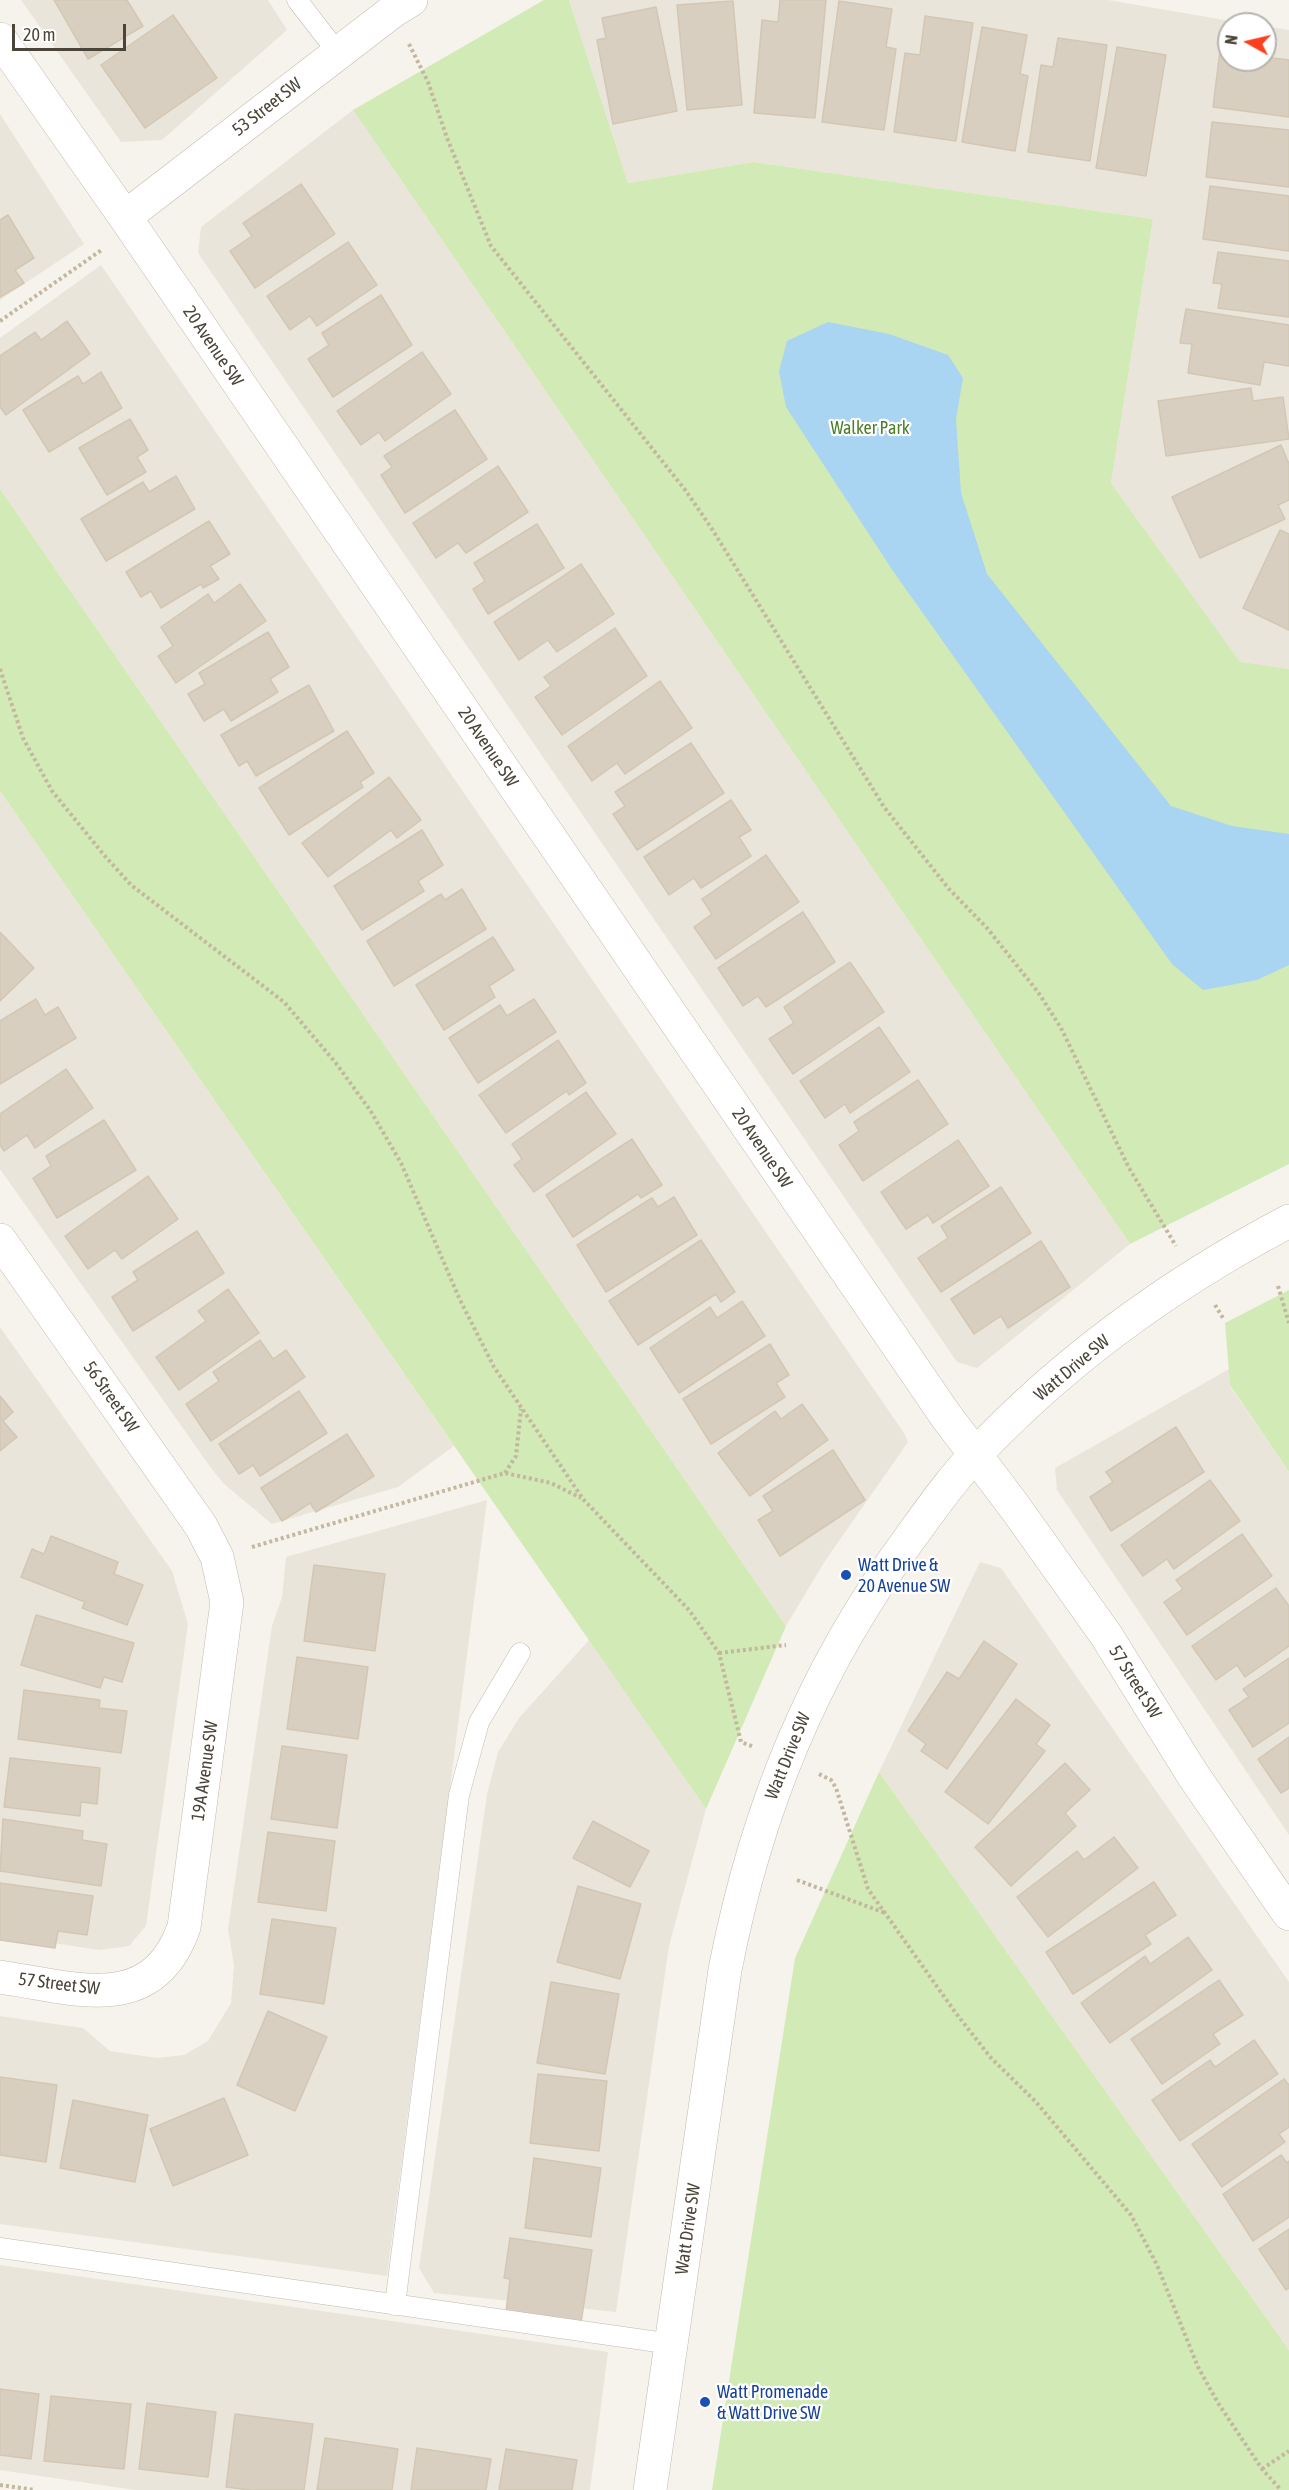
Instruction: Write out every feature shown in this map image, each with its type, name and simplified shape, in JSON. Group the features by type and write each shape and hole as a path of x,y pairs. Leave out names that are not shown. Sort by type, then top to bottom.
{"street":[{"name":"53 Street SW","path":"125,218 402,5"},
{"name":"20 Avenue SW","path":"0,39 932,1396 976,1454"},
{"name":"Watt Drive SW","path":"650,2490 725,1970 738,1904 767,1804 813,1694 852,1624 893,1560 976,1454 1037,1396 1144,1309 1239,1248 1289,1221"},
{"name":"56 Street SW","path":"0,1240 201,1526 217,1557"},
{"name":"57 Street SW","path":"976,1454 1106,1635 1193,1775 1289,1914"},
{"name":"19A Avenue SW","path":"152,1977 177,1946 184,1927 225,1625 227,1602 217,1557"},
{"name":"57 Street SW","path":"0,1977 99,1990 116,1990 152,1977"}],"lane":[{"path":"297,0 338,53"},
{"path":"395,2306 459,1795 479,1722 520,1653"},
{"path":"0,2248 672,2344"}],"path":[{"path":"402,5 455,160 491,246 686,491 712,529 884,807 949,889 987,928 1038,992 1061,1028 1129,1168 1179,1251"},
{"path":"0,321 106,247"},
{"path":"0,669 23,738 37,765 52,791 104,855 131,885 235,962 284,1002 335,1062 370,1110 401,1162 470,1319 494,1367 583,1499 689,1610 718,1653 741,1742 754,1747"},
{"path":"1278,1286 1289,1323"},
{"path":"505,1473 516,1456 521,1408"},
{"path":"217,1557 505,1473 551,1483 583,1499"},
{"path":"718,1653 786,1645"},
{"path":"816,1773 831,1780 836,1788 868,1889 955,2012 992,2058 1036,2102 1131,2214 1157,2265 1198,2367 1218,2403 1262,2469 1281,2490"},
{"path":"797,1880 886,1913"},
{"path":"1262,2469 1289,2451"},
{"path":"0,2485 35,2490"}],"shaded area":[{"path":"21,0 268,0 287,30 162,140 121,142"},
{"path":"569,0 1108,0 1217,19 1217,72 1277,72 1277,28 1289,30 1289,669 1240,663 1111,483 1153,219 753,162 628,183"},
{"path":"353,110 1130,1244 977,1368 957,1362 198,253 201,227"},
{"path":"0,114 84,244 0,300"},
{"path":"101,265 904,1433 908,1442 825,1561 786,1626 0,489 0,338"},
{"path":"0,791 454,1446 398,1487 272,1524 224,1484 211,1468 0,1169"},
{"path":"0,1327 172,1571 188,1624 146,1926 129,1946 99,1950 0,1935"},
{"path":"1229,1369 1230,1386 1289,1472 1289,1835 1057,1490 1055,1468"},
{"path":"487,1500 387,2276 0,2224 0,2016 83,2028 110,2051 157,2058 184,2055 208,2041 231,2003 234,1965 228,1929 272,1626 282,1597 286,1557"},
{"path":"980,1562 1001,1568 1289,1982 1289,2350 879,1772"},
{"path":"589,1640 706,1809 669,1946 616,2312 434,2293 419,2268 487,1794 498,1752 519,1718"},
{"path":"0,2265 608,2352 590,2490 135,2490 0,2470"}],"green space":[{"name":"Walker Park","path":"544,0 569,0 628,183 753,162 1153,219 1111,483 1240,662 1289,669 1289,1164 1130,1244 353,110"},
{"path":"0,489 786,1626 706,1809 0,791"},
{"path":"1289,1290 1289,1472 1230,1385 1225,1323"},
{"path":"879,1772 1289,2350 1289,2490 712,2490 795,1958"}],"water":[{"path":"828,322 889,334 948,355 963,378 956,419 961,493 987,574 1171,806 1232,826 1289,834 1289,965 1257,980 1203,990 1172,964 893,571 786,407 779,371 787,341"}],"building":[{"path":"54,0 127,0 143,26 88,59"},
{"path":"780,0 826,0 815,118 754,113 762,20 778,22"},
{"path":"733,1 742,105 687,110 677,5"},
{"path":"839,1 892,9 886,47 896,49 884,130 822,122"},
{"path":"656,7 677,111 613,124 597,40 606,38 602,18"},
{"path":"173,15 217,78 145,128 101,65"},
{"path":"925,16 973,23 956,141 894,132 905,53 920,55"},
{"path":"982,27 1027,35 1020,74 1028,76 1015,151 962,142"},
{"path":"1058,38 1107,45 1090,161 1028,152 1041,65 1053,67"},
{"path":"1117,47 1166,55 1146,176 1096,168"},
{"path":"1277,58 1289,60 1289,117 1213,107 1217,72 1277,72"},
{"path":"1212,122 1289,130 1289,187 1206,177"},
{"path":"301,184 335,234 255,288 230,251 252,236 243,223"},
{"path":"1210,186 1289,196 1289,251 1203,239"},
{"path":"8,215 34,258 15,270 24,283 0,297 0,220"},
{"path":"348,242 377,285 317,326 310,316 290,330 267,296"},
{"path":"1218,252 1289,261 1289,317 1218,308 1222,284 1213,283"},
{"path":"381,295 412,345 333,397 308,359 329,345 322,333"},
{"path":"1186,309 1289,325 1289,366 1264,362 1260,385 1188,373 1192,344 1180,343"},
{"path":"67,321 90,354 6,415 0,407 0,356 35,332 41,340"},
{"path":"422,352 451,394 385,441 379,432 361,445 337,411"},
{"path":"101,372 122,408 49,452 23,410 78,376 83,384"},
{"path":"1251,388 1253,401 1283,397 1289,439 1166,456 1158,401"},
{"path":"455,410 487,459 405,513 381,475 392,467 384,456"},
{"path":"130,419 148,450 137,457 146,472 107,495 79,448"},
{"path":"1281,445 1289,464 1289,500 1278,505 1285,519 1200,558 1172,497"},
{"path":"498,466 528,512 466,553 458,543 436,558 413,523"},
{"path":"176,476 195,509 106,561 81,519 143,482 149,492"},
{"path":"209,521 230,554 210,566 219,579 203,588 201,584 161,608 151,591 141,597 126,572"},
{"path":"537,524 564,568 488,614 473,589 485,581 474,563"},
{"path":"1280,530 1289,534 1289,630 1243,608"},
{"path":"581,564 614,614 557,652 548,640 519,660 494,622"},
{"path":"240,584 266,621 176,683 158,656 173,646 161,627 208,594 214,603"},
{"path":"615,628 647,676 562,735 535,697 551,686 544,677"},
{"path":"268,632 289,667 270,679 278,692 231,721 224,709 204,721 188,694 205,684 199,673"},
{"path":"660,681 692,728 625,774 617,763 592,781 568,746"},
{"path":"309,685 334,731 256,776 247,761 239,766 221,735"},
{"path":"347,731 374,773 360,782 363,787 289,835 259,788"},
{"path":"691,743 724,793 637,850 613,814 625,806 615,792"},
{"path":"389,777 421,820 397,838 391,830 328,877 302,843"},
{"path":"731,800 751,830 739,837 751,856 701,888 694,878 669,895 644,857"},
{"path":"422,830 443,865 418,881 424,891 362,930 334,886"},
{"path":"766,855 799,902 716,959 694,927 712,914 702,899"},
{"path":"462,889 486,929 394,986 367,941 441,894 445,900"},
{"path":"803,912 835,962 766,1007 758,996 743,1006 718,968"},
{"path":"0,932 34,968 0,1001"},
{"path":"493,937 514,970 489,986 495,997 444,1030 416,985"},
{"path":"850,962 884,1012 793,1074 769,1039 794,1023 784,1007"},
{"path":"36,999 45,1015 58,1007 76,1038 0,1084 0,1021"},
{"path":"534,999 556,1032 478,1083 449,1038 500,1005 507,1016"},
{"path":"879,1027 910,1072 850,1113 845,1104 825,1118 800,1081"},
{"path":"558,1040 586,1083 569,1095 567,1091 506,1133 479,1095"},
{"path":"66,1069 93,1108 35,1148 27,1135 4,1151 0,1145 0,1114"},
{"path":"918,1080 948,1124 863,1181 839,1145 859,1131 854,1122"},
{"path":"586,1092 616,1134 534,1192 514,1165 522,1159 512,1144"},
{"path":"104,1120 136,1170 57,1218 33,1178 51,1166 46,1156"},
{"path":"632,1139 662,1185 641,1198 638,1194 573,1237 546,1195"},
{"path":"958,1140 989,1186 933,1223 928,1215 906,1229 881,1192"},
{"path":"148,1176 178,1219 122,1259 115,1250 88,1269 65,1236"},
{"path":"1001,1187 1031,1233 941,1292 918,1258 948,1238 941,1226"},
{"path":"674,1197 697,1235 606,1292 577,1245 652,1198 658,1207"},
{"path":"197,1231 224,1273 133,1331 112,1297 138,1280 133,1272"},
{"path":"701,1240 735,1292 721,1302 716,1294 638,1345 609,1301"},
{"path":"1041,1241 1070,1287 1008,1328 1001,1316 974,1334 951,1299"},
{"path":"228,1289 259,1333 179,1390 156,1357 206,1321 198,1311"},
{"path":"742,1301 765,1336 679,1393 650,1348 710,1307 717,1318"},
{"path":"260,1340 273,1359 286,1350 305,1377 211,1441 186,1404 219,1381 213,1372"},
{"path":"770,1344 789,1375 776,1383 785,1397 711,1444 683,1399"},
{"path":"299,1391 327,1433 260,1476 253,1465 239,1474 219,1444"},
{"path":"0,1396 13,1412 3,1421 17,1437 0,1451"},
{"path":"802,1404 828,1440 750,1496 718,1453 775,1411 781,1419"},
{"path":"1176,1427 1204,1472 1111,1531 1090,1497 1113,1482 1106,1472"},
{"path":"347,1434 374,1476 316,1512 310,1503 282,1521 261,1488"},
{"path":"833,1450 865,1500 780,1556 758,1520 773,1511 763,1496"},
{"path":"1210,1480 1240,1521 1174,1569 1167,1559 1143,1576 1121,1545"},
{"path":"1242,1534 1272,1576 1187,1635 1164,1602 1183,1589 1176,1580"},
{"path":"51,1536 118,1562 114,1574 143,1585 127,1625 82,1608 85,1602 21,1577 32,1549 44,1554"},
{"path":"314,1565 385,1574 375,1651 304,1641"},
{"path":"1276,1588 1289,1606 1289,1646 1245,1677 1237,1665 1216,1680 1192,1646"},
{"path":"36,1615 134,1643 122,1682 104,1677 100,1688 21,1665"},
{"path":"984,1641 1017,1664 947,1769 921,1751 926,1744 908,1731 947,1672 959,1679"},
{"path":"297,1657 368,1667 358,1739 287,1729"},
{"path":"1289,1658 1289,1723 1253,1747 1229,1710 1249,1697 1243,1689"},
{"path":"24,1690 100,1700 99,1708 127,1711 121,1753 18,1739"},
{"path":"1016,1699 1050,1725 1036,1744 1045,1751 988,1824 945,1792"},
{"path":"1289,1737 1289,1788 1281,1793 1258,1759"},
{"path":"282,1746 347,1755 337,1828 271,1819"},
{"path":"10,1758 100,1768 97,1804 81,1802 80,1816 4,1807"},
{"path":"1065,1763 1090,1790 1065,1813 1076,1826 1011,1886 975,1847"},
{"path":"3,1819 83,1831 82,1840 107,1844 101,1886 0,1871"},
{"path":"593,1821 649,1851 630,1887 573,1858"},
{"path":"268,1832 335,1841 326,1911 258,1902"},
{"path":"1114,1837 1138,1868 1048,1937 1017,1897 1077,1851 1084,1860"},
{"path":"1154,1882 1176,1915 1145,1935 1151,1944 1073,1994 1046,1952"},
{"path":"0,1883 93,1896 87,1935 58,1931 55,1948 0,1940"},
{"path":"578,1886 641,1904 620,1979 557,1962"},
{"path":"272,1919 336,1928 324,2004 260,1994"},
{"path":"1188,1937 1212,1970 1110,2043 1081,2003 1145,1956 1150,1964"},
{"path":"1219,1980 1243,2015 1213,2034 1220,2044 1162,2084 1131,2039"},
{"path":"551,1982 619,1994 605,2074 537,2063"},
{"path":"268,2011 327,2037 295,2111 237,2085"},
{"path":"1254,2040 1278,2074 1180,2141 1152,2100 1210,2060 1215,2067"},
{"path":"538,2074 607,2081 599,2151 530,2143"},
{"path":"0,2077 57,2085 46,2162 0,2155"},
{"path":"1284,2079 1289,2085 1289,2127 1279,2134 1285,2142 1222,2187 1192,2144"},
{"path":"224,2098 248,2155 173,2186 150,2129"},
{"path":"73,2100 148,2115 135,2182 60,2168"},
{"path":"1281,2155 1287,2163 1289,2161 1289,2217 1253,2241 1223,2194"},
{"path":"534,2158 601,2168 591,2237 525,2228"},
{"path":"1289,2229 1289,2288 1286,2290 1259,2249"},
{"path":"510,2238 592,2250 581,2323 506,2312 510,2279 504,2278"},
{"path":"0,2389 39,2394 31,2459 0,2455"},
{"path":"51,2396 131,2404 124,2469 44,2461"},
{"path":"147,2403 216,2412 208,2477 139,2469"},
{"path":"235,2414 313,2424 304,2490 250,2490 226,2487"},
{"path":"325,2438 398,2449 392,2490 317,2490"},
{"path":"417,2448 491,2459 486,2490 411,2490"},
{"path":"506,2449 577,2460 572,2490 499,2490"}],"place":[{"name":"Watt Drive & 20 Avenue SW","path":"846,1575"},
{"name":"Watt Promenade & Watt Drive SW","path":"705,2402"}]}
